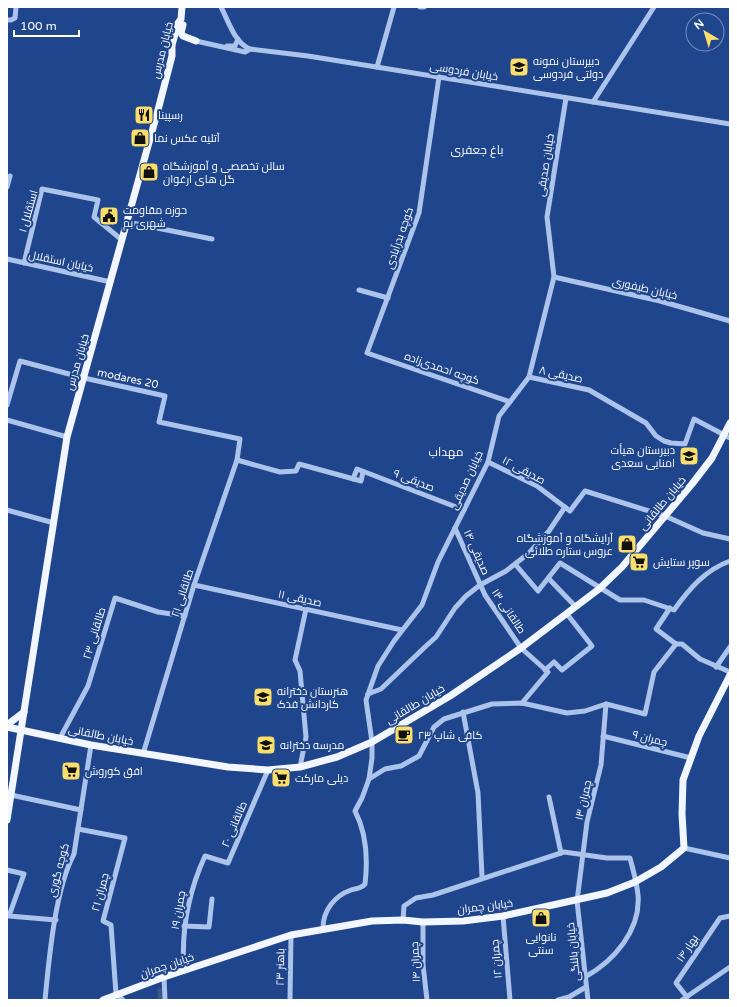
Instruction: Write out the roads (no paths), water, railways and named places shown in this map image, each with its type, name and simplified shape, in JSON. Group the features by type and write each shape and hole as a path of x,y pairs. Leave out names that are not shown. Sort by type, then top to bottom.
{"main road":[{"name":"خیابان مدرس","path":"7,820 11,795 10,781 24,712 68,437 173,50 172,45 178,23 181,19 182,7"},
{"path":"181,19 183,24 181,33 184,36 196,41"},
{"path":"173,50 178,42 183,40 196,41"},
{"name":"خیابان طالقانی","path":"7,726 91,745 228,767 268,770 300,767 337,757 372,742 450,696 521,648 599,589 622,567 712,458 727,437 730,422"},
{"path":"684,848 682,814 683,780 699,736 730,675"},
{"path":"7,726 24,712"},
{"name":"خیابان چمران","path":"103,1000 184,970 291,935 323,928 372,921 463,921 503,916 608,893 635,882 661,867 684,848"}],"street":[{"path":"7,20 14,20 16,7"},
{"path":"220,7 238,39 246,48 250,49"},
{"path":"377,68 394,7"},
{"path":"593,102 654,7"},
{"path":"227,46 235,46 238,39"},
{"name":"خیابان فردوسی","path":"196,41 227,46 230,49 245,52 250,49 730,124"},
{"name":"کوچه بدرآبادی","path":"367,353 419,214 439,78"},
{"name":"خیابان صدیقی","path":"323,928 327,911 333,902 342,894 359,889 365,884 368,866 365,842 355,811 362,798 369,778 372,758 372,742 366,700 378,666 402,630 422,605 438,562 488,462 499,416 529,377 554,277 546,217 566,98"},
{"path":"7,187 10,176"},
{"name":"استقلال ۱","path":"24,263 42,189 96,199 98,202 94,217 122,240"},
{"path":"127,222 212,239"},
{"name":"خیابان استقلال","path":"7,259 111,282"},
{"name":"خیابان طیفوری","path":"554,277 660,300 730,321"},
{"path":"359,290 388,298"},
{"name":"کوچه احمدی‌زاده","path":"367,353 510,402"},
{"path":"7,405 20,361 84,378"},
{"name":"صدیقی ۸","path":"529,377 589,390 646,423 656,436 671,443 685,444 694,418 727,437"},
{"name":"modares 20","path":"84,378 166,396 159,422 240,439"},
{"path":"7,420 68,437"},
{"name":"طالقانی ۲۱","path":"143,754 194,585 237,460 240,439"},
{"path":"237,460 280,472 296,471 299,464 361,481 364,472"},
{"name":"صدیقی ۱۲","path":"488,462 537,486 570,511 585,491 665,516"},
{"name":"صدیقی ۹","path":"353,479 356,469 464,510"},
{"path":"368,694 382,689 415,658 436,636 454,608 480,585 515,564 539,542 565,507"},
{"path":"7,510 54,523"},
{"path":"665,516 702,533 730,539"},
{"name":"صدیقی ۱۴","path":"455,528 480,585"},
{"path":"730,561 710,571 697,581 656,629 676,644 682,644 700,659 730,672"},
{"path":"515,564 538,590 549,579 560,563 599,589 620,600 644,600 672,609"},
{"path":"549,579 576,607"},
{"name":"صدیقی ۱۱","path":"194,585 402,630"},
{"name":"طالقانی ۱۳","path":"480,585 485,595 521,648 547,671"},
{"name":"طالقانی ۲۳","path":"60,738 88,686 115,598 158,612 185,616"},
{"path":"300,767 306,737 300,671 295,660 306,609"},
{"path":"522,703 554,662 562,670 592,646 567,614"},
{"path":"369,778 385,769 401,766 419,756 434,727 444,719 492,704 522,703 567,713 585,712 606,704 645,714 654,672 676,644"},
{"path":"716,667 730,647"},
{"name":"چمران ۱۳","path":"577,901 587,822 602,765 606,704"},
{"path":"463,712 478,793 482,877"},
{"name":"چمران ۹","path":"604,736 691,758"},
{"name":"کوچه گوری","path":"45,1000 56,920 67,868 74,854 91,745"},
{"name":"طالقانی ۲۰","path":"205,856 228,863 268,770"},
{"path":"11,795 81,810"},
{"path":"549,797 561,853"},
{"name":"چمران ۲۱","path":"78,829 125,838 103,921 111,925 116,994"},
{"path":"684,848 730,858"},
{"path":"403,920 404,906 416,898 433,895 482,877 561,853 583,854 607,858 630,858 638,895 637,910 627,938 609,961 585,978"},
{"name":"چمران ۱۹","path":"184,970 184,926 191,890 205,856"},
{"path":"7,870 24,874 9,916 56,920"},
{"path":"184,926 209,927 212,899"},
{"name":"خیابان بالنگی","path":"577,901 588,1000"},
{"name":"چمران ۱۲","path":"503,916 510,1000"},
{"name":"بهار ۱۴","path":"685,999 676,983 720,918 730,916"},
{"name":"چمران ۱۴","path":"423,922 424,965 427,1000"},
{"name":"باهنر ۲۳","path":"290,1000 291,935"},
{"path":"685,999 730,967"},
{"path":"164,977 165,1000"},
{"path":"558,1000 569,997 586,987"},
{"path":"116,994 122,1000"}],"waterway":[{"path":"160,990 160,1000"}],"place":[{"name":"دبیرستان نمونه دولتی فردوسی","path":"519,67"},
{"name":"رسپینا","path":"144,115"},
{"name":"آتلیه عکس نما","path":"140,138"},
{"name":"سالن تخصصی و آموزشگاه گل های ارغوان","path":"149,172"},
{"name":"حوزه مقاومت شهری بم","path":"109,216"},
{"name":"دبیرستان هیأت امنایی سعدی","path":"689,456"},
{"name":"آرایشگاه و آموزشگاه عروس ستاره طلائی","path":"627,544"},
{"name":"سوپر ستایش","path":"639,562"},
{"name":"هنرستان دخترانه کاردانش فدک","path":"263,697"},
{"name":"کافی شاپ ۲۳","path":"404,735"},
{"name":"مدرسه دخترانه","path":"266,745"},
{"name":"افق کوروش","path":"71,771"},
{"name":"دیلی مارکت","path":"281,778"},
{"name":"نانوایی سنتی","path":"541,918"}],"district":[{"name":"باغ جعفری","path":"477,150"},
{"name":"مهداب","path":"446,452"}]}
